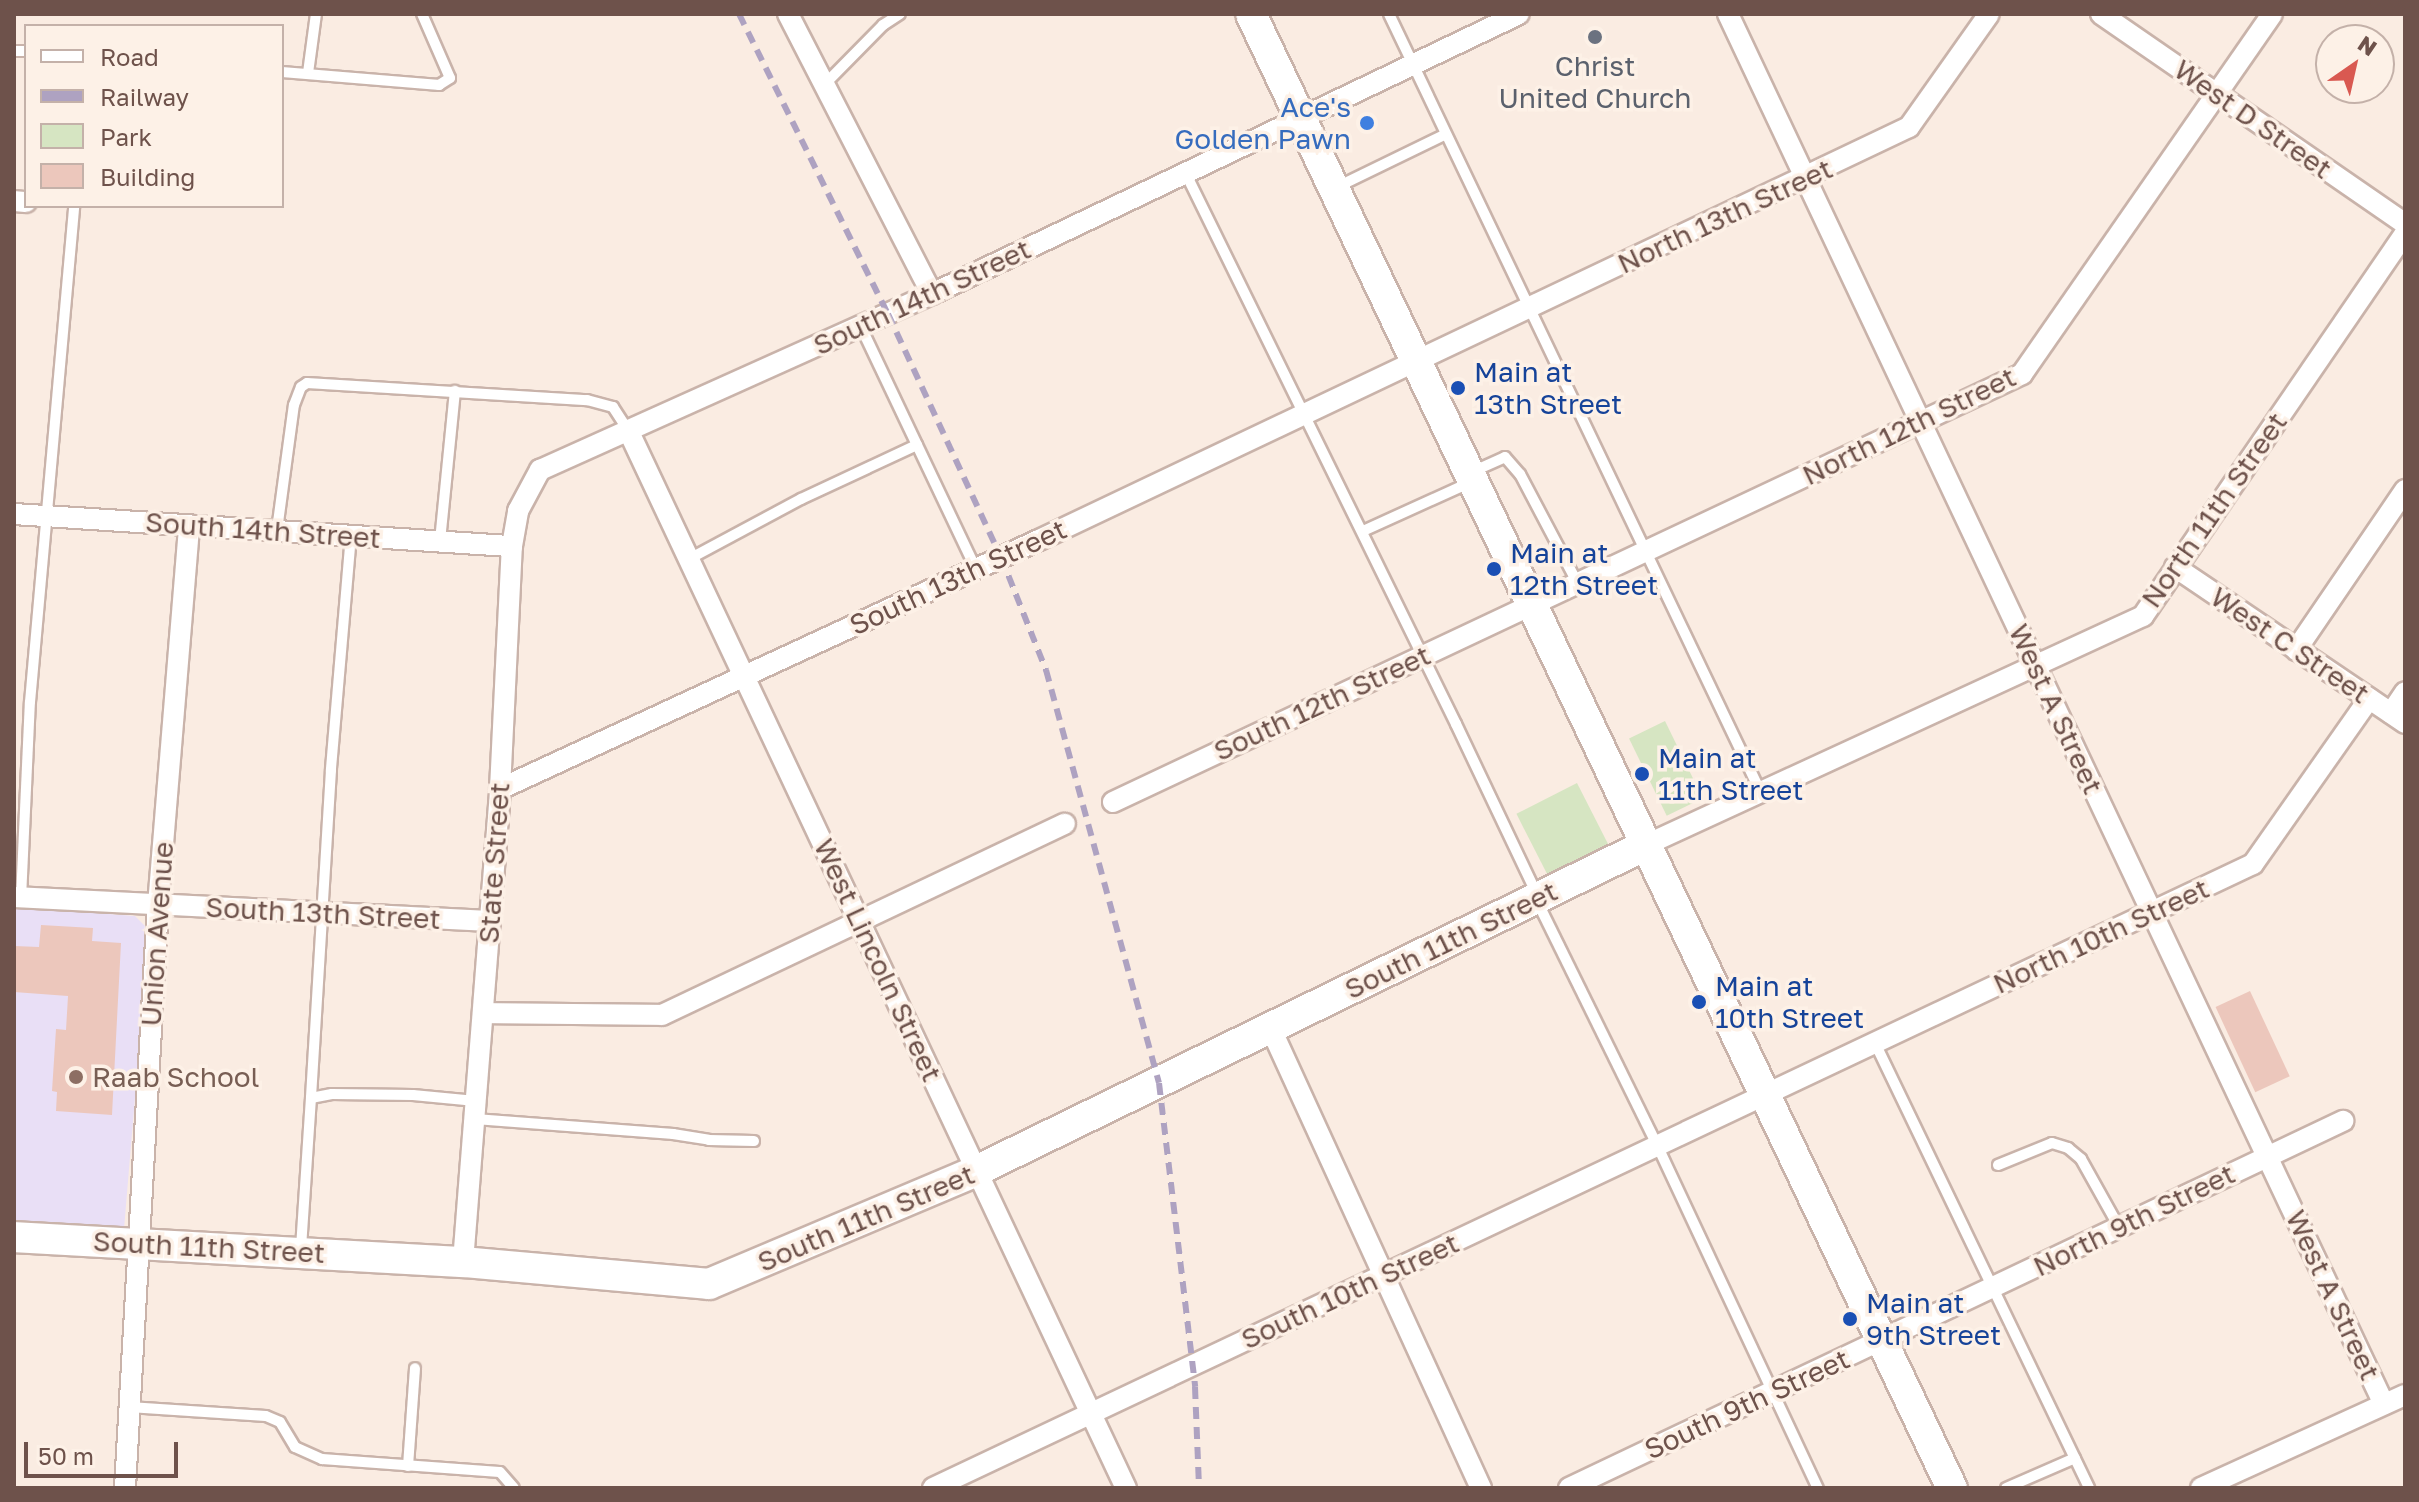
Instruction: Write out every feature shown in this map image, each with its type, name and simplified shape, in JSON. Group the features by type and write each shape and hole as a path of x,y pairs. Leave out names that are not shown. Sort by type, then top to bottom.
{"street":[{"path":"788,14 932,294"},
{"path":"1251,14 1952,1488"},
{"name":"South 14th Street","path":"540,470 932,294 1519,14"},
{"name":"West A Street","path":"1728,14 2384,1404"},
{"name":"North 13th Street","path":"1415,362 1909,127 1989,14"},
{"name":"West D Street","path":"2101,14 2405,224"},
{"name":"North 12th Street","path":"1532,606 2022,374 2272,14"},
{"name":"North 11th Street","path":"1648,844 2143,616 2405,233"},
{"name":"South 13th Street","path":"500,789 1415,362"},
{"name":"West Lincoln Street","path":"629,432 1126,1488"},
{"name":"State Street","path":"463,1262 500,789 512,546 518,511 540,470"},
{"path":"2296,650 2405,490"},
{"name":"South 14th Street","path":"14,514 512,546"},
{"name":"Union Avenue","path":"125,1488 158,905 189,525"},
{"name":"West C Street","path":"2175,567 2398,718"},
{"name":"South 12th Street","path":"1113,802 1532,606"},
{"path":"2398,718 2405,692"},
{"name":"North 10th Street","path":"1766,1093 2253,864 2369,699"},
{"path":"484,1013 662,1015 1065,824"},
{"name":"South 11th Street","path":"14,1237 463,1262 709,1284 976,1171 1648,844"},
{"name":"South 13th Street","path":"17,898 489,921"},
{"path":"1271,1029 1481,1488"},
{"name":"South 10th Street","path":"933,1488 1766,1093"},
{"name":"North 9th Street","path":"1881,1340 2343,1121"},
{"name":"South 9th Street","path":"1569,1488 1881,1340"},
{"path":"2201,1488 2405,1395"}],"lane":[{"path":"308,73 316,14"},
{"path":"284,72 439,85 450,78 422,14"},
{"path":"823,86 883,25 900,14"},
{"path":"1389,14 1761,793"},
{"path":"1334,188 1446,134"},
{"path":"1185,172 1363,531 1818,1488"},
{"path":"17,898 30,702 74,208"},
{"path":"861,327 976,569"},
{"path":"277,530 294,405 301,387 325,383 587,400 613,407 629,432"},
{"path":"440,541 455,391"},
{"path":"689,559 801,499 917,445"},
{"path":"1363,531 1470,478 1505,457 1520,474 1578,584"},
{"path":"300,1252 351,535"},
{"path":"1875,1042 2089,1488"},
{"path":"311,1098 332,1094 413,1095 476,1110 709,1140 754,1141"},
{"path":"1998,1165 2052,1143 2068,1148 2081,1159 2119,1227"},
{"path":"408,1466 415,1368"},
{"path":"129,1407 266,1416 280,1422 295,1447 322,1459 500,1472 514,1488"},
{"path":"2006,1488 2075,1458"}],"shaded area":[{"name":"Raab School","path":"14,907 135,916 149,930 124,1229 14,1225"}],"green space":[{"path":"1665,721 1703,798 1667,816 1629,739"},
{"path":"1577,783 1616,859 1555,890 1516,814"}],"building":[{"name":"Raab School","path":"41,925 93,928 92,941 121,943 112,1115 56,1111 57,1092 52,1091 56,1029 66,1030 68,996 14,992 14,946 39,947"},
{"path":"2250,991 2290,1076 2255,1092 2216,1007"}],"railway":[{"path":"739,14 888,314 1001,557 1046,670 1159,1083 1195,1387 1199,1488"}],"place":[{"name":"Christ United Church","path":"1595,37"},
{"name":"Ace's Golden Pawn","path":"1367,123"},
{"name":"Main at 13th Street","path":"1458,388"},
{"name":"Main at 12th Street","path":"1494,569"},
{"name":"Main at 11th Street","path":"1642,774"},
{"name":"Main at 10th Street","path":"1699,1002"},
{"name":"Raab School","path":"76,1077"},
{"name":"Main at 9th Street","path":"1850,1319"}]}
